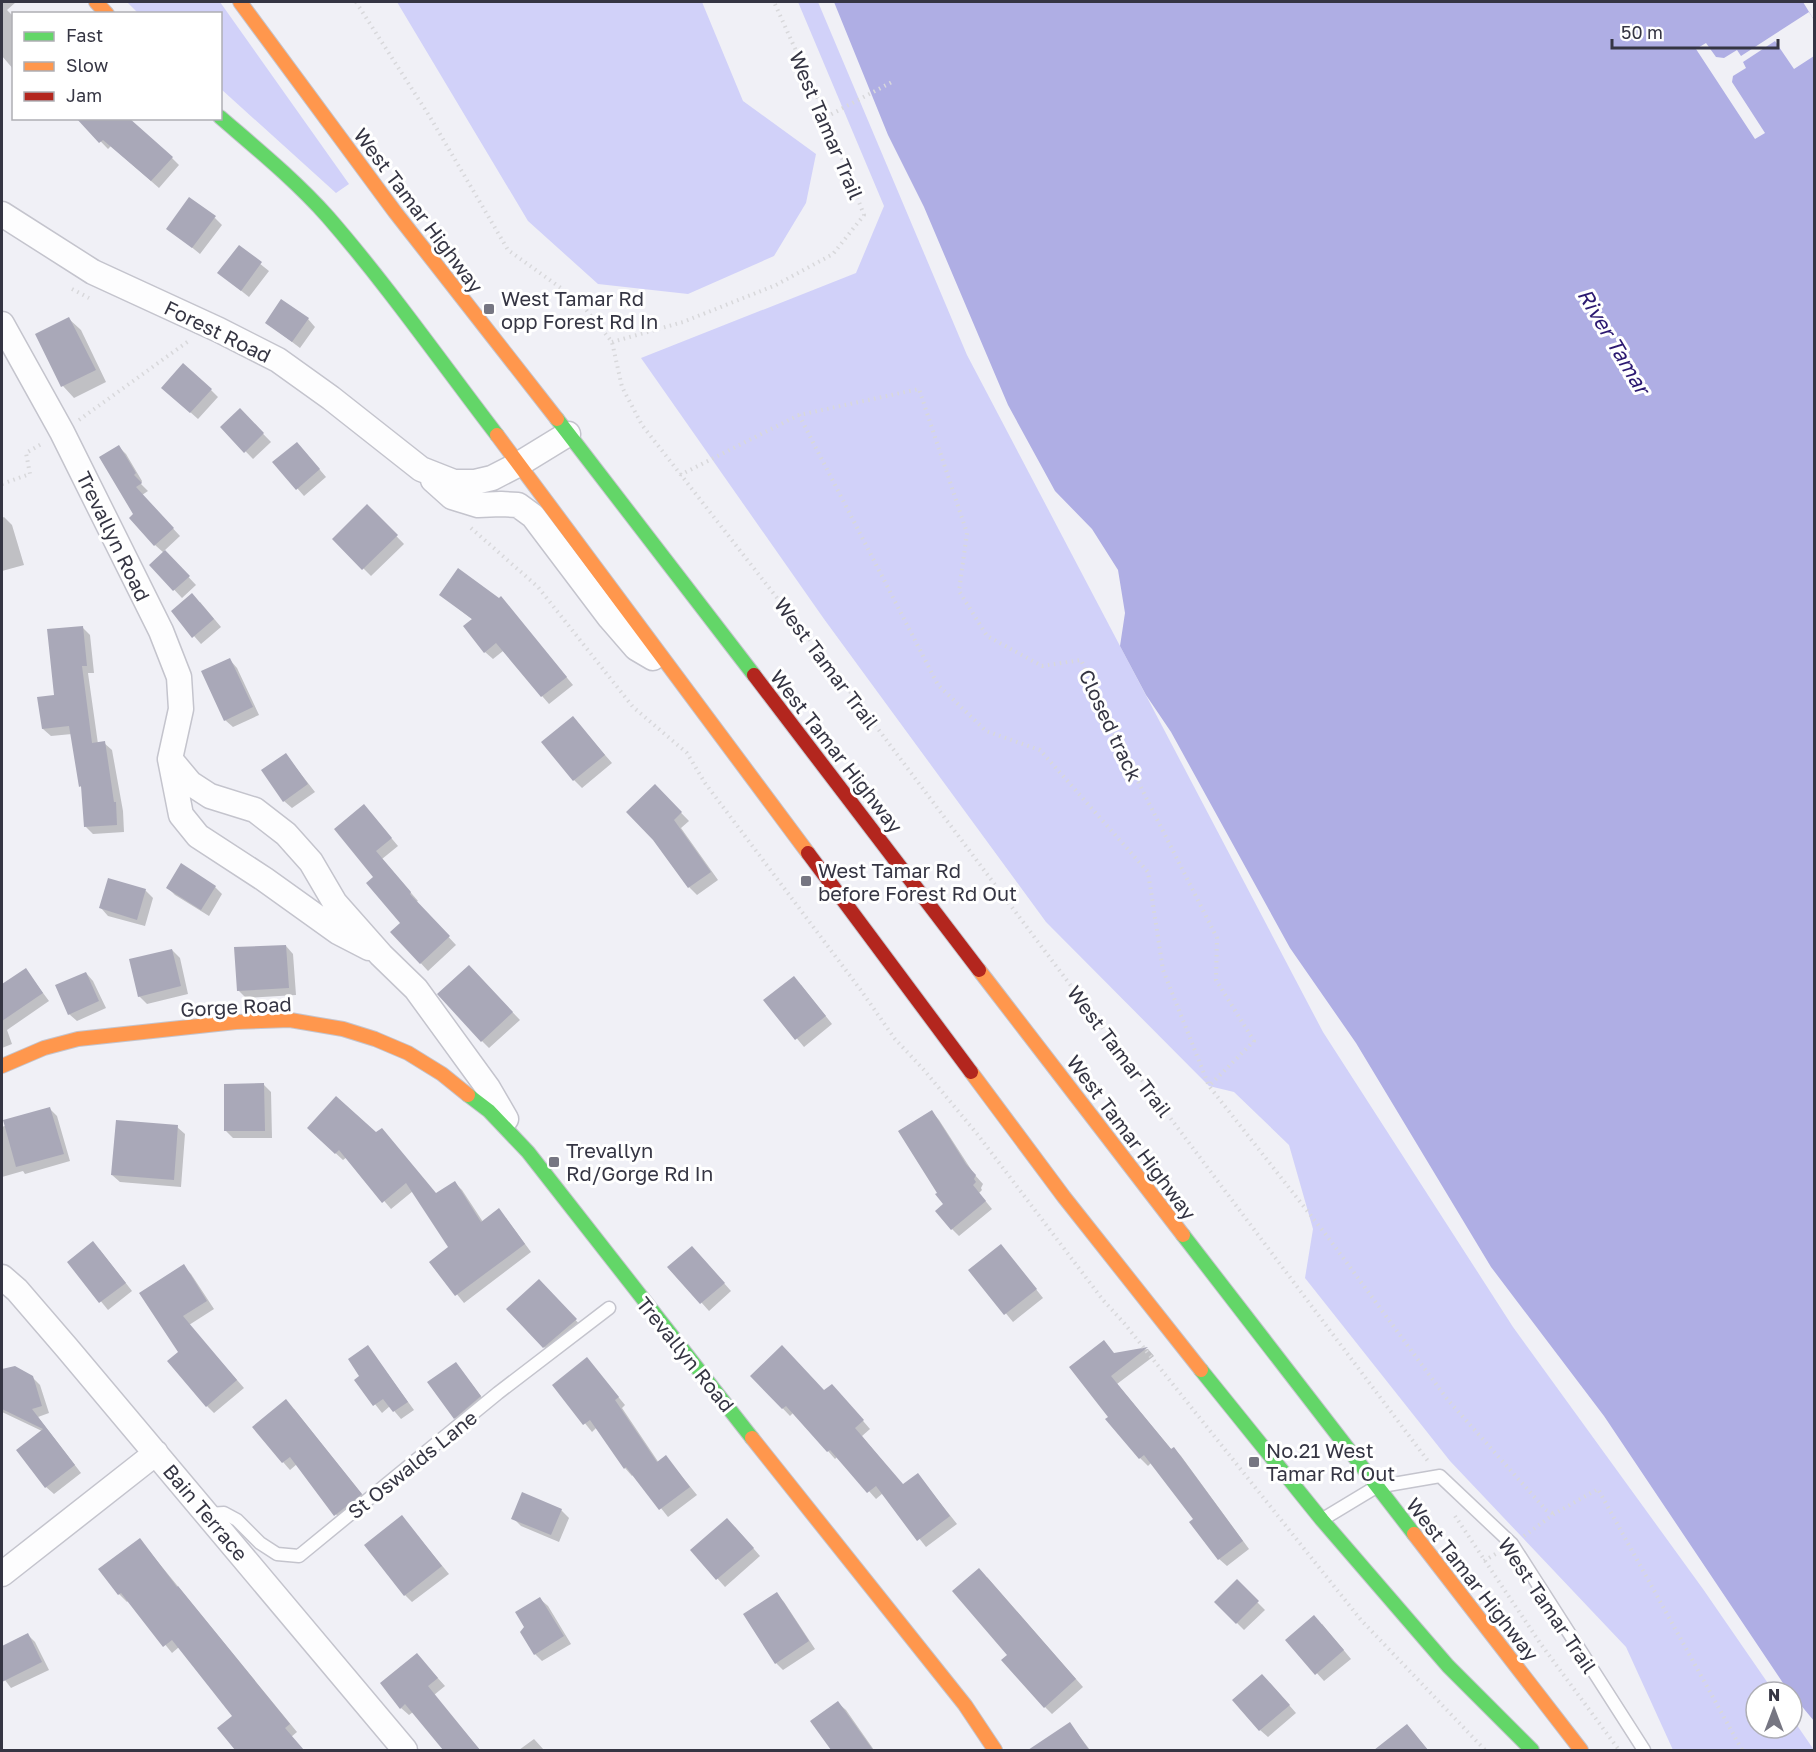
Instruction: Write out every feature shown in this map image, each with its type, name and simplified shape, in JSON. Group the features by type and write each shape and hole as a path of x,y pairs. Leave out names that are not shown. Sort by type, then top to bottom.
{"main road":[{"name":"West Tamar Highway","path":"240,2 395,212 645,532 1170,1219 1581,1750"},
{"path":"222,119 285,173 327,216 371,269 1058,1188 1233,1412 1322,1520 1449,1666 1532,1750"},
{"name":"Gorge Road","path":"2,1066 44,1048 78,1039 267,1020 316,1023 375,1039 408,1053 464,1089 516,1137"},
{"name":"Trevallyn Road","path":"516,1137 959,1697 995,1750"}],"street":[{"name":"Forest Road","path":"2,214 93,272 278,360 339,404 421,469 452,497 478,505 518,505 533,516 610,618 636,648 673,671"},
{"name":"Trevallyn Road","path":"2,324 62,432 161,631 179,677 181,709 170,759 181,815 198,836 264,879 338,932 381,955"},
{"name":"Forest Road","path":"421,469 454,482 476,483 492,478 519,464 568,434"},
{"name":"Trevallyn Road","path":"170,759 190,783 210,796 255,810 286,834 311,862 335,903 381,955 416,989 488,1088 516,1137"},
{"name":"Bain Terrace","path":"2,1277 17,1290 208,1514 405,1750"},
{"path":"2,1574 156,1453"}],"lane":[{"name":"St Oswalds Lane","path":"208,1514 224,1513 237,1520 260,1543 278,1554 298,1556 498,1393 609,1308"},
{"path":"1322,1520 1376,1487 1440,1476"},
{"name":"West Tamar Trail","path":"1440,1476 1512,1544 1644,1750"}],"path":[{"name":"West Tamar Trail","path":"356,2 430,117 508,250 579,301 612,342 622,387 642,425 845,686 1440,1476"},
{"name":"West Tamar Trail","path":"612,342 683,322 766,289 833,254 864,215 826,117 774,2"},
{"path":"826,117 892,82"},
{"path":"71,288 99,303"},
{"path":"2,484 30,474 26,453 62,432 192,338 184,336"},
{"name":"Closed track","path":"799,415 918,389 967,533 959,591 987,636 1042,666 1081,660 1116,738 1217,938 1216,980 1254,1041 1209,1086"},
{"path":"680,475 799,415 938,686 986,731 1040,750 1148,872 1163,970 1209,1086 1327,1236 1447,1399 1546,1510 1554,1514"},
{"path":"467,525 538,587 633,706 687,753 705,783 896,1040 978,1135 1103,1300 1124,1323 1361,1620 1485,1750"},
{"path":"1512,1544 1554,1514 1599,1489 1742,1750"},
{"path":"1452,1510 1534,1634 1619,1750"}],"shaded area":[{"path":"127,2 220,2 349,184 336,193 222,90 222,12 137,12"},
{"path":"397,2 702,2 743,101 816,154 806,203 774,256 688,294 598,284 528,221"},
{"path":"798,2 818,2 967,355 1323,1032 1513,1327 1703,1589 1766,1680 1744,1680 1744,1740 1804,1740 1804,1735 1814,1750 1673,1750 1626,1647 1450,1461 1305,1278 1313,1229 1289,1145 1234,1092 1209,1086 1046,922 824,619 641,358 856,273 884,206"}],"water":[{"name":"River Tamar","path":"834,2 1803,2 1814,20 1814,1721 1804,1709 1804,1680 1781,1680 1604,1416 1491,1267 1356,1043 1290,948 1171,732 1146,695 1120,646 1125,613 1118,570 1092,529 1055,491 1008,405 924,207 888,135"}],"pier":[{"path":"1809,12 1814,20 1814,56 1794,69 1775,41 1743,62 1746,68 1733,76 1732,82 1765,133 1755,139 1696,49 1706,43 1716,57 1724,58 1737,50 1741,56"}],"building":[{"path":"78,120 131,120 173,157 151,181 103,140 99,143"},
{"path":"189,197 216,216 192,248 166,229"},
{"path":"239,245 262,262 241,291 217,273"},
{"path":"281,299 309,318 292,342 265,323"},
{"path":"69,317 96,370 61,387 35,334"},
{"path":"183,363 212,389 190,413 161,388"},
{"path":"240,408 264,433 244,453 220,427"},
{"path":"297,442 320,469 296,490 272,462"},
{"path":"119,445 136,473 134,475 142,483 136,487 174,528 154,546 129,518 133,514 99,457"},
{"path":"367,504 398,535 362,570 332,539"},
{"path":"165,550 190,576 173,591 149,565"},
{"path":"458,568 499,598 501,596 567,677 541,697 496,643 484,653 463,626 472,619 439,595"},
{"path":"192,593 214,619 192,638 171,611"},
{"path":"83,626 87,666 82,666 92,743 105,741 114,802 116,802 117,825 84,827 81,786 79,787 69,726 42,729 37,697 54,695 47,629"},
{"path":"230,658 253,707 224,721 201,671"},
{"path":"573,716 605,755 573,781 541,742"},
{"path":"286,753 308,784 283,802 261,770"},
{"path":"655,784 682,812 674,820 711,872 688,888 653,840 626,812"},
{"path":"364,804 392,838 376,851 411,892 410,894 450,936 420,964 390,932 400,923 366,883 373,877 334,829"},
{"path":"181,863 216,886 201,910 166,888"},
{"path":"108,878 146,889 137,920 99,908"},
{"path":"286,945 289,988 237,991 234,947"},
{"path":"172,949 181,986 138,997 129,959"},
{"path":"469,965 513,1012 481,1042 437,994"},
{"path":"26,968 43,993 2,1021 2,984"},
{"path":"86,972 99,1001 68,1015 55,985"},
{"path":"794,976 826,1016 795,1040 763,1000"},
{"path":"264,1083 265,1131 224,1131 224,1084"},
{"path":"336,1096 376,1132 382,1128 436,1193 455,1181 481,1222 499,1208 525,1244 455,1296 429,1262 448,1247 406,1183 382,1203 339,1150 335,1154 307,1128"},
{"path":"50,1107 64,1154 16,1167 3,1120"},
{"path":"932,1110 966,1164 976,1175 974,1179 976,1182 973,1185 986,1201 951,1230 935,1211 943,1204 898,1131"},
{"path":"116,1120 178,1125 174,1180 111,1175"},
{"path":"93,1241 126,1283 99,1303 67,1262"},
{"path":"1001,1244 1037,1289 1004,1315 968,1270"},
{"path":"692,1246 725,1283 700,1304 667,1267"},
{"path":"184,1264 207,1301 183,1316 237,1380 206,1407 167,1361 178,1352 139,1293"},
{"path":"539,1279 577,1319 543,1348 506,1309"},
{"path":"1104,1340 1114,1353 1148,1347 1111,1376 1171,1449 1174,1447 1243,1541 1218,1560 1189,1522 1193,1519 1144,1455 1139,1459 1105,1419 1108,1417 1069,1367"},
{"path":"368,1345 408,1402 393,1412 383,1399 373,1406 354,1380 359,1376 348,1359"},
{"path":"782,1345 824,1390 832,1384 864,1420 855,1428 903,1484 918,1473 950,1516 917,1541 876,1486 867,1493 830,1450 827,1452 786,1406 782,1409 750,1376"},
{"path":"587,1357 619,1397 615,1400 657,1462 666,1455 690,1487 659,1510 626,1467 624,1469 590,1420 583,1425 552,1385"},
{"path":"456,1362 481,1396 454,1419 427,1382"},
{"path":"15,1366 33,1376 42,1406 32,1409 75,1465 45,1488 16,1450 43,1429 2,1409 2,1369"},
{"path":"286,1399 362,1494 334,1516 290,1457 282,1463 252,1427"},
{"path":"522,1492 562,1509 551,1535 511,1519"},
{"path":"402,1515 442,1566 404,1596 364,1545"},
{"path":"727,1518 754,1548 716,1580 690,1550"},
{"path":"140,1538 177,1587 290,1724 285,1728 304,1750 235,1750 217,1728 232,1716 172,1640 163,1647 121,1593 118,1595 98,1569"},
{"path":"979,1568 1076,1679 1044,1708 1001,1660 1007,1655 952,1591"},
{"path":"1237,1579 1259,1601 1236,1624 1214,1602"},
{"path":"777,1592 809,1641 775,1664 743,1614"},
{"path":"540,1597 564,1636 534,1655 520,1632 524,1627 515,1612"},
{"path":"1314,1615 1344,1650 1315,1675 1285,1640"},
{"path":"28,1633 42,1662 2,1682 2,1646"},
{"path":"417,1653 438,1678 428,1686 480,1750 443,1750 405,1704 400,1709 380,1683"},
{"path":"1262,1674 1290,1705 1259,1731 1232,1700"},
{"path":"838,1701 873,1750 831,1750 810,1721"},
{"path":"1070,1722 1089,1750 1028,1750"},
{"path":"1407,1724 1428,1750 1374,1750"}],"traffic: fast":[{"path":"222,119 289,178 328,217 393,297 497,435"},
{"path":"557,419 754,675"},
{"path":"468,1095 489,1111 528,1152 752,1438"},
{"path":"1183,1235 1414,1534"},
{"path":"1201,1370 1322,1520 1448,1666 1532,1750"}],"traffic: slow":[{"path":"96,2 105,12"},
{"path":"240,2 395,212 557,419"},
{"path":"497,435 808,853"},
{"path":"979,970 1183,1235"},
{"path":"2,1066 44,1048 78,1039 236,1022 290,1020 343,1029 375,1039 408,1053 442,1074 468,1095"},
{"path":"971,1072 1064,1197 1201,1370"},
{"path":"752,1438 965,1705 995,1750"},
{"path":"1414,1534 1581,1750"}],"traffic: jam":[{"path":"754,675 979,970"},
{"path":"808,853 971,1072"}],"place":[{"name":"West Tamar Rd opp Forest Rd In","path":"489,309"},
{"name":"West Tamar Rd before Forest Rd Out","path":"806,881"},
{"name":"Trevallyn Rd/Gorge Rd In","path":"554,1162"},
{"name":"No.21 West Tamar Rd Out","path":"1254,1462"}]}
